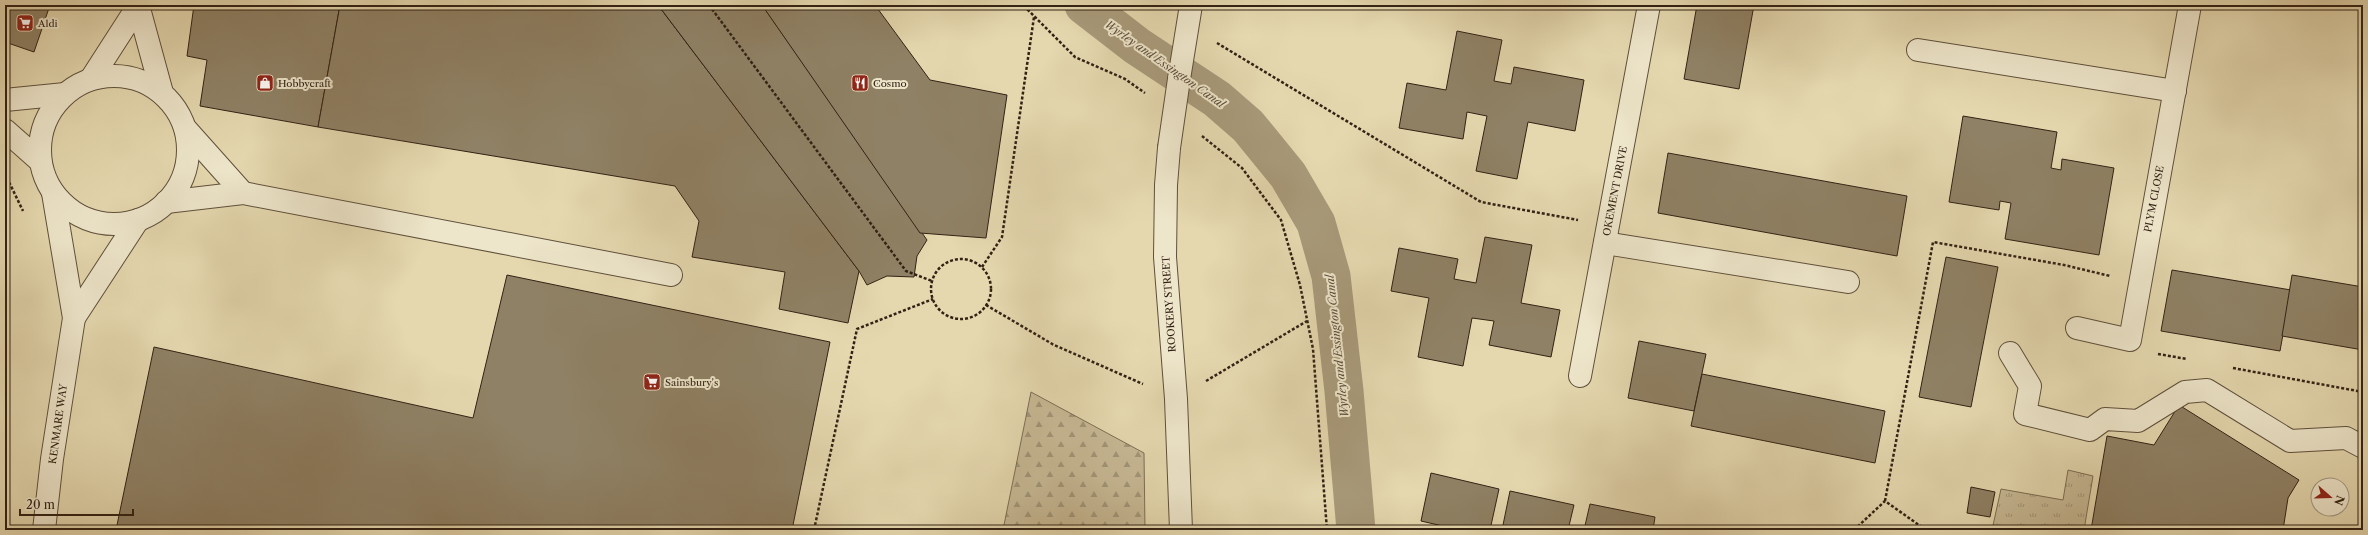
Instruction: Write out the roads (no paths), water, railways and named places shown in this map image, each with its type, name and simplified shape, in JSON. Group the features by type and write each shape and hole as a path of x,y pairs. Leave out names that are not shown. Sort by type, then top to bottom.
{"street":[{"path":"91,79 138,5"},
{"path":"138,5 162,92 176,110 185,128 243,193"},
{"name":"OKEMENT DRIVE","path":"1580,376 1649,5"},
{"name":"PLYM CLOSE","path":"2077,328 2130,340 2138,283 2190,5"},
{"name":"ROOKERY STREET","path":"1181,530 1176,398 1165,257 1166,185 1169,148 1190,15"},
{"path":"1918,50 2175,91"},
{"path":"162,92 140,80 114,75 91,79 65,94 50,111 41,135 40,161 45,179 54,193 69,210 91,221 117,224 138,220 151,214 166,202 181,182 188,154 185,128"},
{"path":"5,100 65,94"},
{"path":"5,130 40,161"},
{"path":"54,193 74,318"},
{"path":"166,202 243,193 671,275"},
{"path":"74,318 138,220"},
{"path":"1606,235 1848,282"},
{"name":"KENMARE WAY","path":"44,530 52,459 74,318"},
{"path":"2010,353 2030,386 2025,414 2090,430 2105,419 2138,421 2185,392 2208,390 2290,441 2346,438 2363,447"}],"waterway":[{"name":"Wyrley and Essington Canal","path":"1084,5 1137,46 1217,99 1248,126 1288,175 1316,223 1331,276 1344,391 1356,530"}],"place":[{"name":"Aldi","path":"25,23"},
{"name":"Hobbycraft","path":"265,83"},
{"name":"Cosmo","path":"860,83"},
{"name":"Sainsbury's","path":"652,382"}]}
